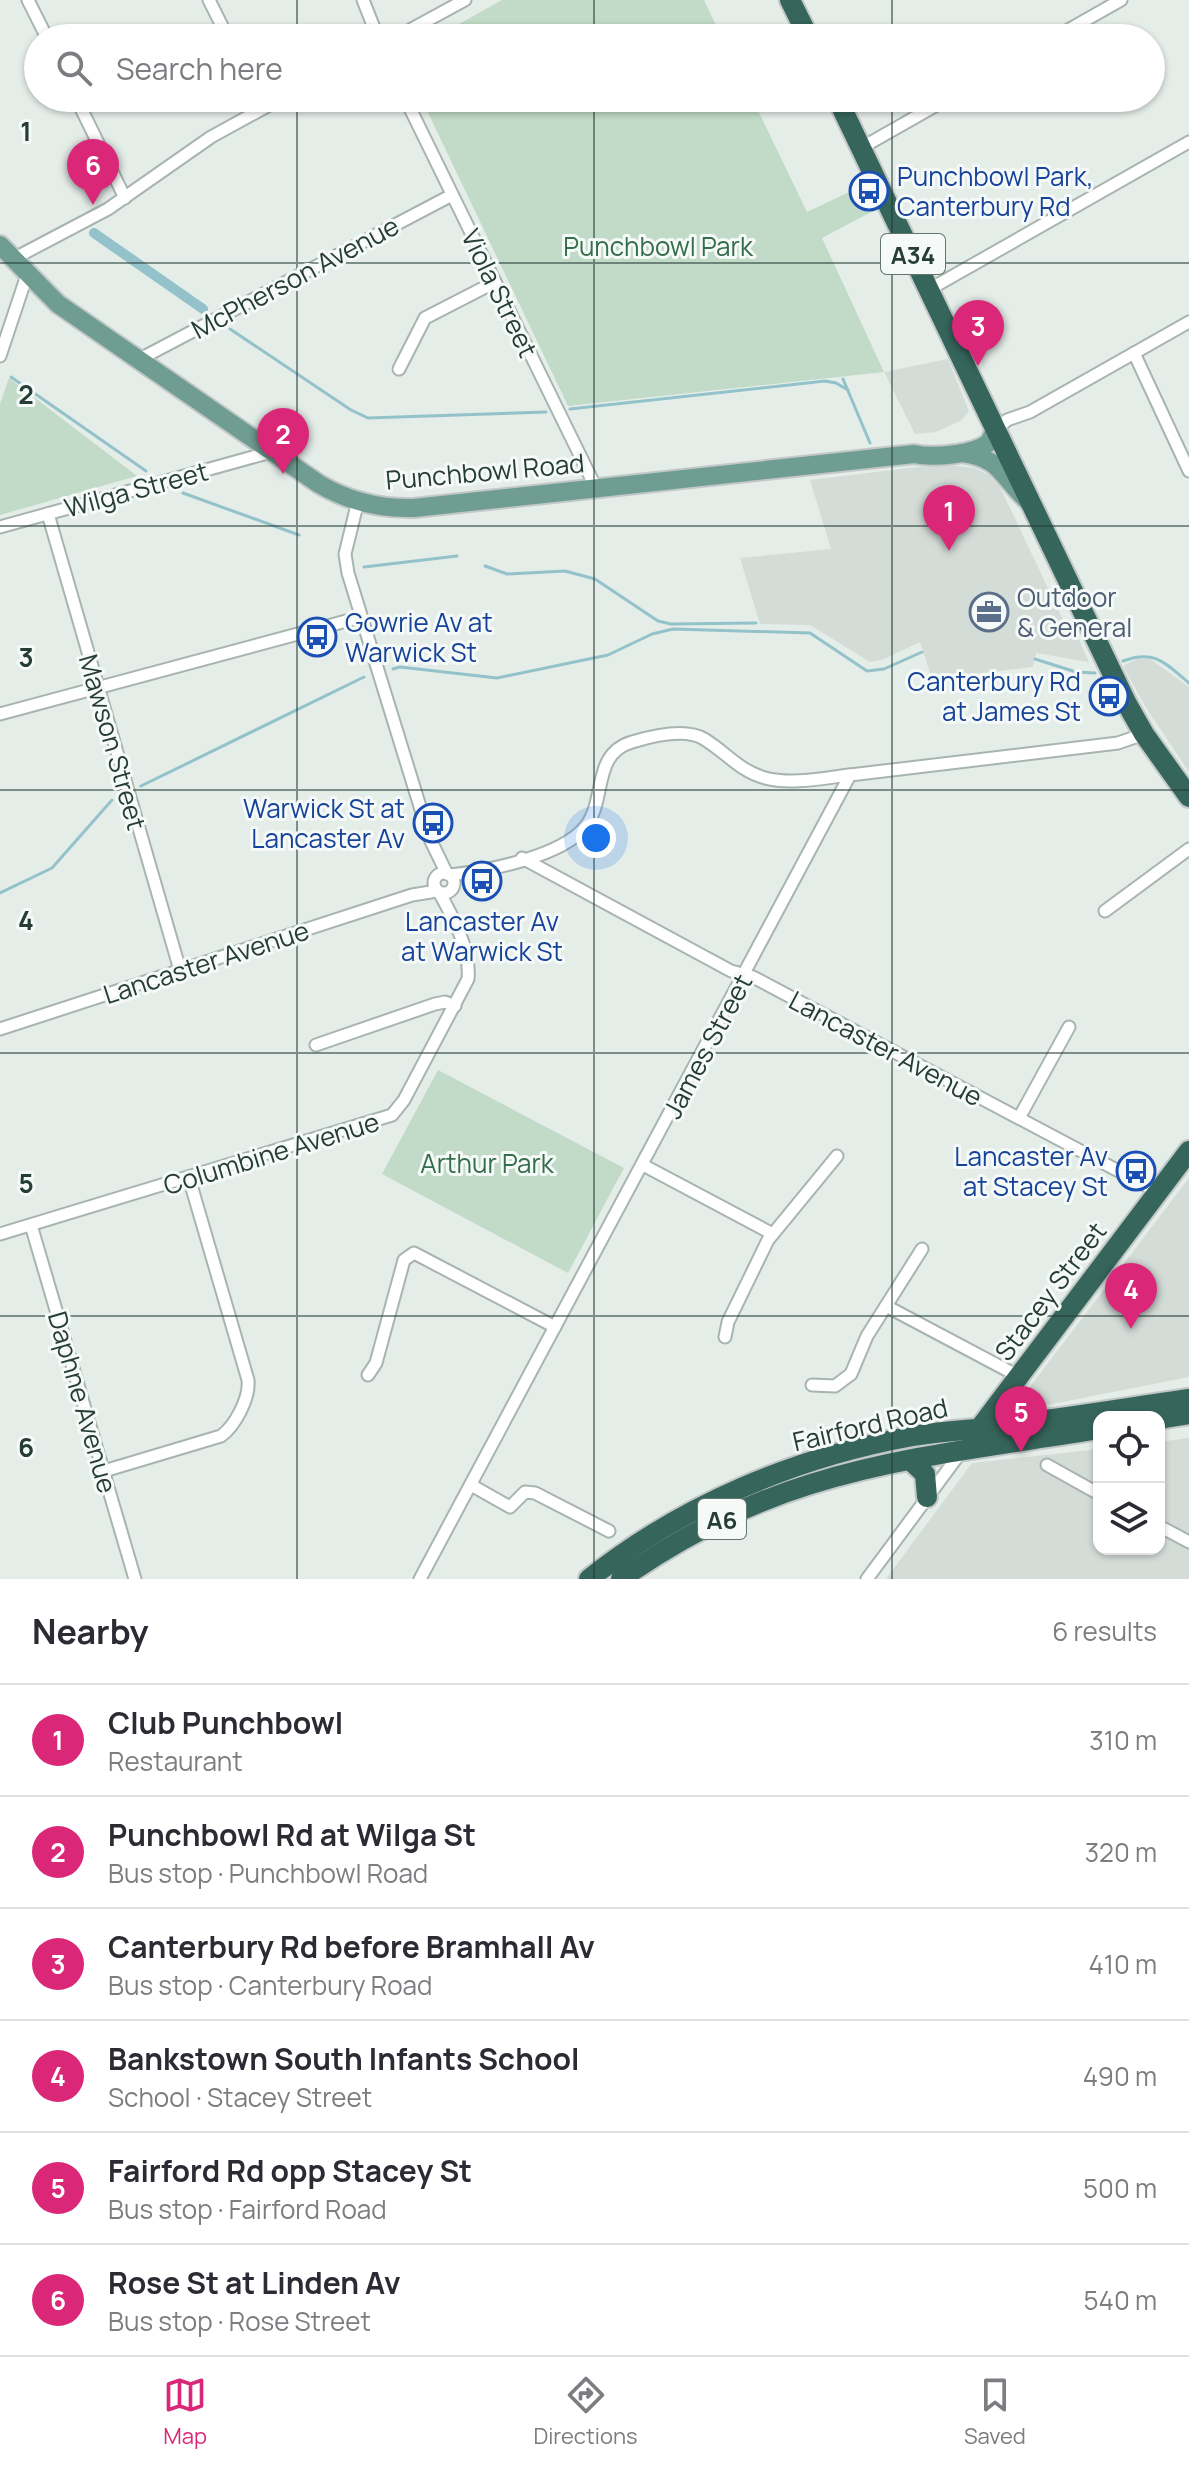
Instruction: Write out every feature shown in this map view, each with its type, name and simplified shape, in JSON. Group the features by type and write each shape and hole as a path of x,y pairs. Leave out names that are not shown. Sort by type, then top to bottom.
{"highway":[{"path":"796,2 804,24"},
{"name":"A34","path":"844,112 1127,704 1144,734 1189,797"},
{"name":"Stacey Street","path":"961,1452 1189,1151"},
{"path":"1015,1381 1014,1410 1032,1422"},
{"name":"Fairford Road","path":"589,1579 627,1550 719,1498 818,1459 911,1437 1189,1399"},
{"path":"1165,1418 1189,1414"},
{"name":"Fairford Road","path":"621,1579 694,1533 757,1503 812,1483 864,1469 1093,1430"},
{"path":"911,1461 925,1474 927,1497"}],"main road":[{"name":"Punchbowl Road","path":"6,252 58,304 271,452 326,488 358,501 385,507 414,508 914,454 928,457 961,452 988,443 995,431"},
{"name":"Punchbowl Road","path":"914,454 923,448 953,444 983,432 995,431"},
{"path":"961,452 992,461 1030,503"}],"street":[{"path":"28,0 40,24"},
{"path":"209,0 221,24"},
{"path":"363,0 372,24"},
{"path":"421,24 465,0"},
{"path":"1079,24 1121,0"},
{"path":"83,112 125,198"},
{"path":"6,252 125,198 247,112"},
{"name":"Viola Street","path":"412,112 596,488"},
{"path":"861,148 924,112"},
{"path":"930,289 1189,142"},
{"name":"McPherson Avenue","path":"138,360 452,195"},
{"path":"0,356 27,275"},
{"path":"399,369 425,318 495,282"},
{"path":"995,431 1007,420 1030,412 1189,322"},
{"path":"1134,353 1189,471"},
{"name":"Wilga Street","path":"0,527 271,452"},
{"path":"358,501 345,554 348,573 430,839 450,882 454,920"},
{"name":"Mawson Street","path":"48,514 180,970"},
{"path":"0,714 361,617"},
{"path":"436,885 444,894 450,882 547,853 579,834 595,813 600,778 607,761 619,748 636,740 694,735 708,741 742,768 777,780 850,775 1118,743 1144,734"},
{"name":"James Street","path":"420,1579 850,775"},
{"path":"430,839 436,885 454,920"},
{"path":"1105,911 1189,849"},
{"name":"Lancaster Avenue","path":"522,858 731,971 753,977 1158,1192"},
{"path":"436,885 442,874 450,882"},
{"name":"Lancaster Avenue","path":"0,1029 436,885"},
{"name":"Columbine Avenue","path":"0,1234 388,1118 401,1105 468,979 468,966 454,920"},
{"path":"316,1045 435,1004 445,1002 455,1006"},
{"path":"1019,1118 1069,1027"},
{"path":"725,1337 728,1322 773,1234 837,1156"},
{"path":"643,1165 773,1234"},
{"path":"104,1471 221,1436 229,1429 248,1394 248,1380 189,1178"},
{"name":"Daphne Avenue","path":"31,1225 135,1579"},
{"path":"812,1385 835,1386 851,1374 867,1336 922,1249"},
{"path":"368,1375 376,1363 404,1260 414,1253 555,1327"},
{"path":"886,1306 1015,1381"},
{"name":"Stacey Street","path":"873,1577 961,1452"},
{"path":"1047,1465 1093,1491"},
{"path":"471,1485 510,1507 525,1492 535,1493 609,1531"},
{"path":"1165,1529 1189,1542"}],"shaded area":[{"path":"948,359 969,411 962,420 936,432 915,434 884,372"},
{"path":"917,467 975,468 989,475 1000,487 1065,624 1072,624 1089,662 1036,653 1033,667 932,679 920,642 882,660 870,662 810,625 760,624 740,558 831,549 810,480"},
{"path":"1137,659 1150,659 1189,687 1189,772 1145,706 1123,666"},
{"path":"1189,1178 1189,1377 1032,1408 1023,1396"},
{"path":"1189,1438 1189,1579 886,1579 972,1463 1093,1450 1093,1555 1165,1555 1165,1441"}],"green space":[{"path":"502,0 704,0 715,24 459,24"},
{"name":"Punchbowl Park","path":"428,112 759,112 807,212 864,185 875,210 822,238 884,372 568,406"},
{"path":"9,378 137,476 0,515 0,404"},
{"name":"Arthur Park","path":"438,1070 624,1168 568,1273 382,1174"}],"waterway":[{"path":"94,233 203,309"},
{"path":"230,329 351,410 368,418 546,412"},
{"path":"11,377 146,471"},
{"path":"843,379 870,443"},
{"path":"570,409 825,381 848,390"},
{"path":"183,493 299,535"},
{"path":"364,567 457,556"},
{"path":"485,566 507,574 565,571 595,579 658,621 671,624 756,623"},
{"path":"393,669 400,667 497,678 608,655 652,634 673,629 810,633 867,671 884,669 922,652"},
{"path":"1123,661 1152,657 1189,683"},
{"path":"1035,659 1076,672 1095,673"},
{"path":"141,786 364,677"},
{"path":"0,893 52,868 112,800"}],"place":[{"name":"Punchbowl Park, Canterbury Rd","path":"869,191"},
{"name":"Rose St at Linden Av","path":"93,205"},
{"name":"Canterbury Rd before Bramhall Av","path":"978,366"},
{"name":"Punchbowl Rd at Wilga St","path":"283,474"},
{"name":"Club Punchbowl","path":"949,551"},
{"name":"Outdoor & General","path":"989,612"},
{"name":"Gowrie Av at Warwick St","path":"317,637"},
{"name":"Canterbury Rd at James St","path":"1109,696"},
{"name":"Warwick St at Lancaster Av","path":"433,823"},
{"name":"Lancaster Av at Warwick St","path":"482,881"},
{"name":"Lancaster Av at Stacey St","path":"1136,1171"},
{"name":"Bankstown South Infants School","path":"1131,1329"},
{"name":"Fairford Rd opp Stacey St","path":"1021,1452"}]}
